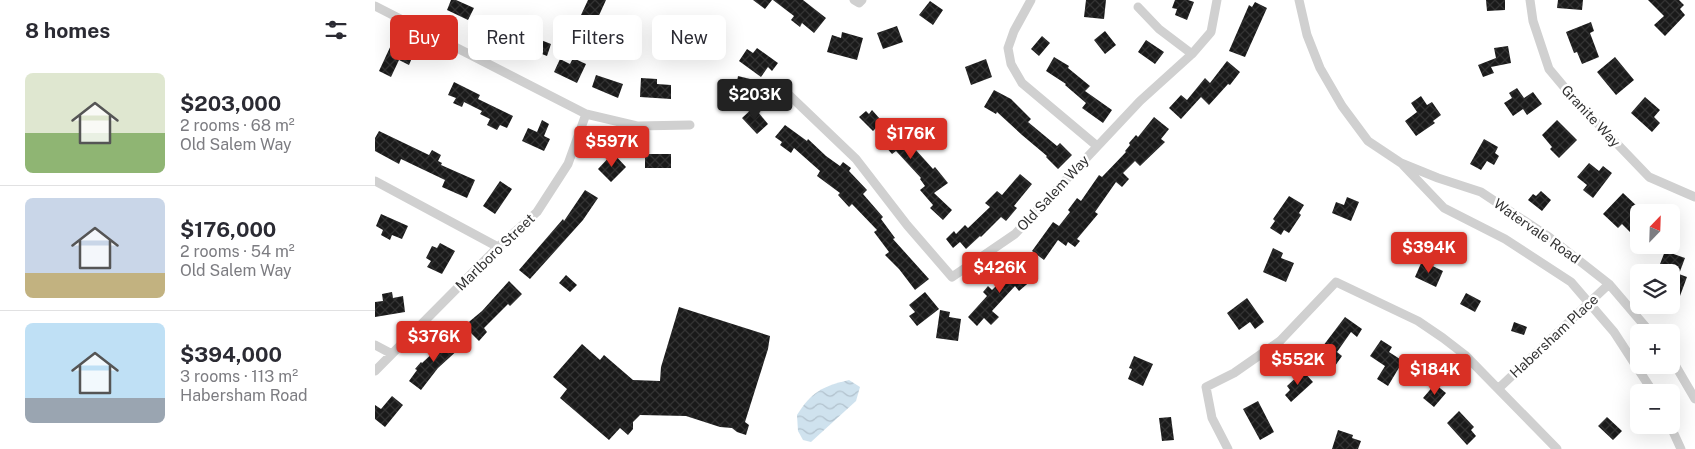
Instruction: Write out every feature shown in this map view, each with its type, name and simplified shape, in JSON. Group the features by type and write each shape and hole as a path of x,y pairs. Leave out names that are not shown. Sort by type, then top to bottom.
{"street":[{"path":"854,0 859,3 862,0"},
{"name":"Old Salem Way","path":"787,93 856,159 907,225 952,277 1015,234 1140,101 1192,54 1211,32 1217,0"},
{"name":"Watervale Road","path":"1299,0 1307,35 1320,68 1342,106 1368,141 1401,163 1481,192 1549,236 1609,284 1643,324"},
{"name":"Granite Way","path":"1530,0 1533,21 1549,70 1649,177 1695,197"},
{"path":"1032,1 1014,31 1008,48 1011,64 1022,83 1097,146"},
{"path":"375,6 586,114 637,126 690,125"},
{"path":"1138,6 1159,29 1192,54"},
{"name":"Marlboro Street","path":"375,372 498,247 537,212 568,164 586,114"},
{"name":"Watervale Road","path":"1401,163 1444,208 1505,239 1571,282 1614,332 1648,384"},
{"path":"375,181 498,247"},
{"path":"1229,449 1212,418 1206,387 1234,373 1280,341 1336,282 1417,322 1443,338 1465,355 1499,388 1557,449"},
{"name":"Habersham Place","path":"1499,388 1609,284"},
{"path":"375,345 393,354"},
{"path":"1680,373 1695,399"},
{"path":"1674,434 1681,449"}],"water":[{"path":"849,380 860,387 856,401 811,442 803,440 798,431 797,415 802,407 818,391"}],"building":[{"path":"451,0 456,0 474,8 470,15 468,15 468,20 447,10"},
{"path":"588,0 606,0 599,15 581,15"},
{"path":"753,0 772,0 765,9"},
{"path":"773,0 803,0 826,18 814,33 802,23 800,27 791,20 794,16"},
{"path":"1086,0 1106,0 1104,19 1084,17"},
{"path":"1175,0 1194,2 1187,20 1175,15 1177,9 1172,8"},
{"path":"1486,0 1505,0 1505,10 1487,11"},
{"path":"1558,0 1583,0 1582,10 1557,8"},
{"path":"1648,0 1679,0 1684,5 1680,9 1685,15 1665,36 1654,25 1664,16"},
{"path":"930,1 943,10 933,25 919,15"},
{"path":"1255,2 1267,8 1245,57 1229,51 1249,5 1252,7"},
{"path":"1591,22 1594,31 1590,33 1599,57 1582,64 1577,52 1574,53 1566,32"},
{"path":"897,26 903,42 883,49 877,33"},
{"path":"1105,31 1116,45 1105,54 1094,40"},
{"path":"842,32 863,38 857,60 827,52 832,35 841,38"},
{"path":"1042,36 1050,43 1039,56 1031,49"},
{"path":"1146,40 1164,52 1155,64 1138,52"},
{"path":"543,41 551,44 547,56 543,54"},
{"path":"1508,46 1511,63 1491,67 1494,73 1483,77 1478,65 1496,58 1494,48"},
{"path":"390,47 390,60 399,60 391,77 379,71"},
{"path":"757,48 778,63 772,71 768,67 761,77 739,61 747,49 753,53"},
{"path":"1054,57 1069,66 1068,68 1090,86 1085,91 1112,110 1103,123 1082,108 1086,103 1066,84 1046,71"},
{"path":"1615,57 1634,80 1616,95 1597,72"},
{"path":"986,59 992,77 971,85 965,67"},
{"path":"399,60 411,60 409,65"},
{"path":"560,60 570,64 572,60 577,60 586,64 577,83 554,72"},
{"path":"1227,61 1240,72 1230,85 1228,84 1209,105 1201,97 1181,119 1169,108 1181,95 1187,100 1205,78 1210,83"},
{"path":"596,75 623,84 618,98 592,87"},
{"path":"738,76 754,80 751,100 734,97"},
{"path":"641,78 657,79 657,84 671,85 671,99 640,97"},
{"path":"454,82 480,95 478,99 513,116 507,128 500,125 497,130 487,125 490,119 480,114 482,111 464,102 462,107 453,103 456,98 448,95"},
{"path":"1517,88 1524,98 1533,92 1542,104 1527,115 1523,109 1513,116 1504,103 1512,98 1509,93"},
{"path":"994,90 1011,99 1031,119 1028,122 1057,146 1060,143 1072,155 1058,169 1047,156 997,112 996,114 984,107"},
{"path":"1421,96 1427,105 1432,102 1441,115 1433,121 1435,123 1416,136 1405,121 1417,112 1411,103"},
{"path":"1645,97 1660,110 1654,117 1660,123 1652,132 1631,113"},
{"path":"754,107 768,124 757,134 742,118"},
{"path":"872,110 888,128 898,119 908,129 905,132 910,137 907,140 933,169 935,167 948,183 934,193 952,210 943,220 930,208 933,205 920,190 925,186 921,178 896,151 892,154 885,146 889,143 876,128 873,131 859,117 866,111 869,114"},
{"path":"1154,117 1169,129 1161,139 1165,142 1140,166 1135,161 1123,173 1129,179 1122,187 1116,182 1095,212 1098,214 1077,239 1080,241 1075,247 1068,242 1066,246 1058,240 1044,260 1032,251 1053,222 1059,226 1070,212 1068,210 1077,198 1081,201 1099,175 1102,177 1126,152 1130,145 1129,143 1136,135 1138,137"},
{"path":"542,120 549,124 544,136 550,139 544,151 522,141 528,128 537,132"},
{"path":"1557,120 1577,140 1559,158 1550,149 1552,147 1542,135"},
{"path":"785,125 807,141 808,139 840,166 843,162 851,168 849,171 867,190 863,194 883,217 881,219 895,238 893,239 929,279 915,290 899,269 885,255 889,252 874,232 877,230 852,204 849,207 838,195 840,193 817,176 820,171 794,148 791,153 780,145 782,142 775,137"},
{"path":"379,131 429,155 432,150 441,155 438,161 442,163 441,165 475,180 467,198 442,187 445,180 401,159 399,164 375,151 375,138"},
{"path":"1484,139 1498,147 1495,153 1499,156 1494,165 1487,161 1481,170 1470,164"},
{"path":"613,153 626,167 611,182 598,169"},
{"path":"645,154 671,154 671,168 645,168"},
{"path":"1589,163 1599,171 1603,166 1612,173 1593,198 1583,190 1587,185 1577,177"},
{"path":"1020,174 1032,184 1014,206 1017,208 1006,221 1001,217 966,249 960,242 953,248 946,239 954,231 956,234 965,225 968,228 990,207 985,203 997,191 1002,195"},
{"path":"500,181 512,189 495,214 483,206"},
{"path":"585,190 598,198 583,220 530,279 519,270 563,219 564,221"},
{"path":"1541,191 1551,200 1542,211 1528,200 1533,194 1536,196"},
{"path":"1623,193 1635,204 1630,204 1630,232 1622,224 1618,228 1603,214"},
{"path":"1289,196 1304,205 1299,213 1301,215 1289,233 1284,230 1281,235 1270,228 1275,221 1273,219"},
{"path":"1347,197 1359,202 1351,221 1332,213 1336,202 1344,205"},
{"path":"381,214 408,226 402,239 392,235 390,240 381,235 383,230 376,226"},
{"path":"440,243 455,251 442,274 427,267 431,261 426,258 432,246 437,248"},
{"path":"1273,248 1283,253 1281,258 1294,263 1286,282 1263,272"},
{"path":"1664,254 1674,254 1685,258 1680,271 1680,264 1660,264"},
{"path":"1018,261 1033,279 1019,291 1015,286 992,311 999,317 991,325 984,318 977,326 968,317 987,296 983,292 988,286 992,290 1006,276 1004,273"},
{"path":"1422,261 1443,271 1436,287 1415,277"},
{"path":"1680,274 1687,277 1680,296"},
{"path":"566,275 577,285 570,292 559,283"},
{"path":"509,281 522,294 510,306 508,304 484,328 487,332 479,341 464,326 482,311"},
{"path":"392,292 393,298 403,296 405,312 375,317 375,302 383,301 382,294"},
{"path":"925,292 939,309 917,326 909,316 915,312 909,305"},
{"path":"1466,293 1481,301 1475,312 1460,304"},
{"path":"1247,298 1264,322 1255,329 1250,322 1239,330 1227,313"},
{"path":"679,307 770,336 768,349 745,422 749,425 746,435 732,428 720,427 686,416 640,415 633,422 633,429 628,435 620,428 609,440 560,398 567,389 553,377 582,344 600,360 604,355 633,380 660,381 661,367"},
{"path":"940,310 950,312 949,317 961,319 958,341 936,338"},
{"path":"1345,317 1362,329 1357,337 1351,332 1337,352 1342,356 1335,366 1328,360 1333,353 1323,346"},
{"path":"1514,322 1527,327 1524,335 1511,331"},
{"path":"451,336 461,347 438,368 421,390 409,381 417,370 415,369"},
{"path":"1381,340 1392,347 1389,352 1403,361 1388,386 1377,379 1385,366 1370,356"},
{"path":"1134,356 1153,364 1143,386 1128,379 1132,369 1129,368"},
{"path":"1303,371 1313,382 1291,402 1285,395 1290,390 1287,386"},
{"path":"1435,384 1446,393 1434,407 1423,398"},
{"path":"392,396 403,405 385,427 375,419 375,405 381,409"},
{"path":"1258,401 1274,432 1260,440 1243,409"},
{"path":"1459,411 1474,427 1471,430 1476,436 1467,445 1447,423"},
{"path":"1171,417 1174,440 1162,441 1159,418"},
{"path":"1607,417 1622,431 1613,440 1598,426"},
{"path":"1338,430 1353,435 1352,438 1361,441 1358,449 1332,449"}]}
